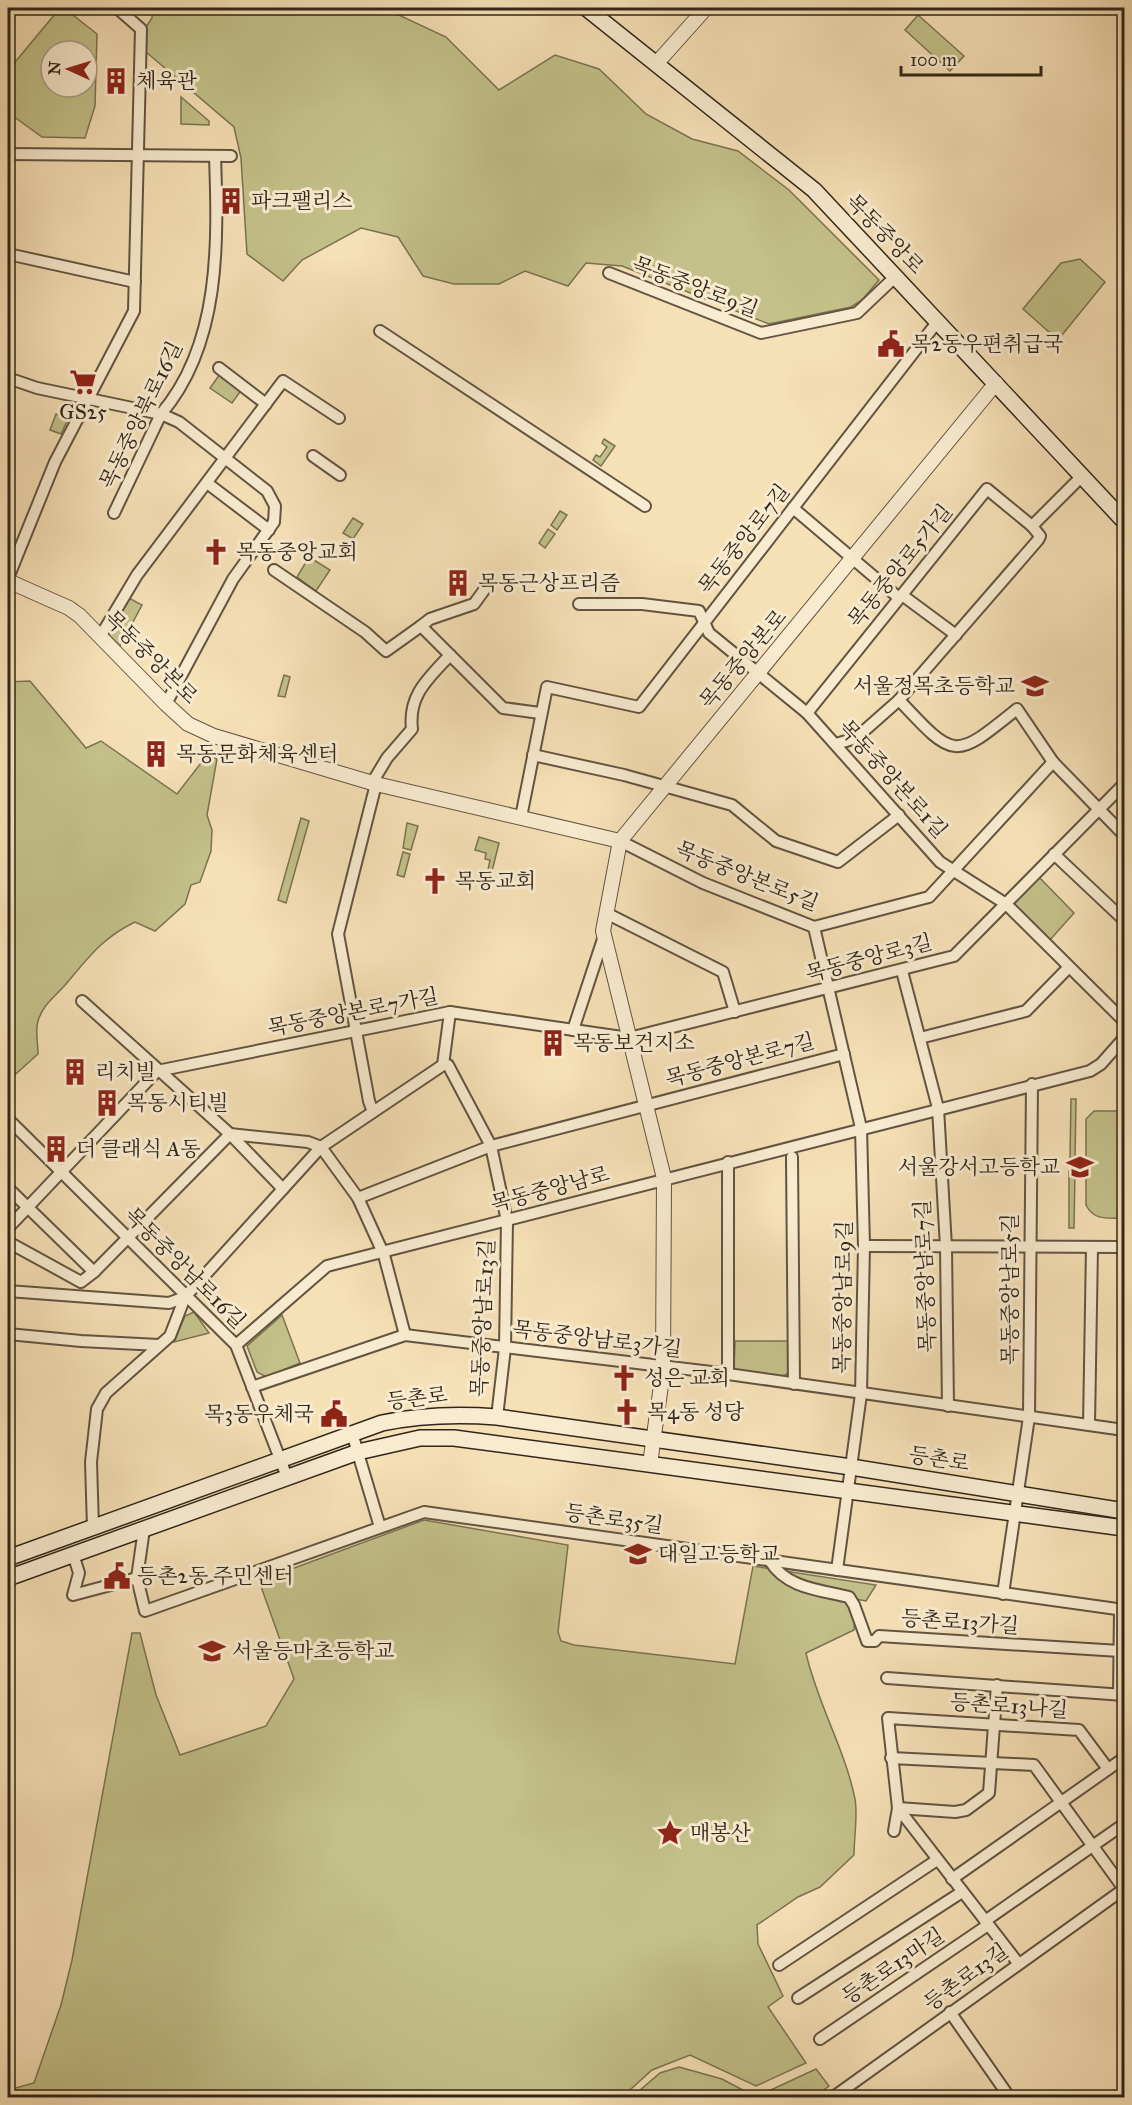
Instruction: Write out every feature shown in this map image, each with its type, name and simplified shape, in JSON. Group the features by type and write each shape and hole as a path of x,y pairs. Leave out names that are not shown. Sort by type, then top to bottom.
{"main road":[{"name":"목동중앙로","path":"586,8 813,190 939,321 1125,521"},
{"name":"등촌로","path":"8,1558 352,1433 381,1423 420,1415 461,1414 497,1417 851,1467 1125,1511"},
{"name":"등촌로","path":"8,1578 358,1452 420,1438 454,1438 1125,1528"}],"street":[{"path":"8,11 11,8"},
{"path":"8,580 55,462 134,311 141,29 117,8"},
{"path":"656,64 706,8"},
{"path":"8,154 231,156"},
{"name":"목동중앙북로16길","path":"114,513 160,414 170,404 192,363 209,305 218,232 215,156"},
{"path":"8,254 135,282"},
{"name":"목동중앙로9길","path":"609,273 761,333 858,313 896,276"},
{"name":"목동중앙로7길","path":"540,713 547,687 639,707 939,321"},
{"path":"380,331 645,506"},
{"path":"219,368 266,404"},
{"path":"8,378 160,414 178,422 267,491 275,506 274,522 233,579 166,704"},
{"path":"100,637 137,575 283,381 339,418"},
{"name":"목동중앙본로","path":"8,580 69,608 188,724 214,736 374,783 620,841 996,383"},
{"path":"313,456 340,475"},
{"path":"836,744 856,738 899,700 1038,540 1040,536 1032,525 1082,476"},
{"path":"207,483 269,530"},
{"name":"목동중앙로5가길","path":"807,713 987,489 1032,525"},
{"path":"793,508 852,558 956,635"},
{"path":"274,570 365,632 386,651 430,619 474,604 490,582"},
{"path":"579,604 670,606 699,611 705,621"},
{"name":"목동중앙본로1길","path":"705,621 709,633 807,713 940,862 1004,903 1125,1021"},
{"path":"421,626 503,708 540,713 521,817"},
{"path":"374,1112 369,1101 338,934 374,783 387,758 412,729 410,711 422,685 450,655"},
{"path":"899,700 934,738 951,746 963,747 975,743 1017,709 1053,762 1125,835"},
{"path":"533,756 664,785 732,806 776,841 838,862 899,815"},
{"name":"목동중앙본로5길","path":"620,841 703,883 814,927 929,897 1053,762"},
{"name":"목동중앙로3길","path":"629,1038 902,971 954,956 1004,903 1125,784"},
{"name":"목동중앙본로7길","path":"573,1030 604,936 620,841"},
{"path":"1054,854 1125,920"},
{"path":"606,914 723,972 735,1012"},
{"name":"목동중앙남로9길","path":"814,927 861,1128 864,1246 861,1394 851,1467"},
{"name":"목동중앙본로7길","path":"604,936 664,1178 663,1366 655,1440 650,1464"},
{"path":"920,1038 1026,1011 1069,967"},
{"path":"902,971 938,1108"},
{"path":"82,1002 230,1134 283,1189"},
{"path":"93,1527 91,1462 97,1408 106,1393 170,1336 185,1297 321,1147 443,1065 450,1012"},
{"name":"목동중앙본로7가길","path":"157,1071 450,1012 629,1038"},
{"name":"목동중앙남로","path":"236,1345 327,1266 507,1221 664,1178 1090,1071 1101,1064 1125,1038"},
{"name":"목동중앙본로7길","path":"358,1198 491,1146 844,1054"},
{"name":"목동중앙남로13길","path":"443,1065 448,1065 491,1146 507,1221 505,1348 497,1417"},
{"path":"8,1228 157,1071"},
{"name":"목동중앙남로5길","path":"1019,1494 1029,1417 1032,1084"},
{"name":"목동중앙남로7길","path":"938,1108 946,1246 948,1406"},
{"name":"목동중앙남로16길","path":"8,1119 185,1297 236,1345 286,1477"},
{"path":"230,1134 308,1142 321,1147 358,1198 382,1251 405,1335"},
{"path":"8,1242 81,1282 94,1272 230,1134"},
{"path":"792,1157 794,1384"},
{"path":"728,1162 728,1374"},
{"path":"8,1188 94,1272"},
{"path":"864,1246 1125,1247"},
{"path":"1089,1425 1092,1247"},
{"path":"8,1291 169,1303 185,1297"},
{"path":"8,1334 159,1345"},
{"name":"목동중앙남로3가길","path":"252,1387 394,1336 405,1335 728,1374 1125,1430"},
{"path":"352,1433 380,1527"},
{"path":"837,1570 851,1467"},
{"path":"1003,1594 1019,1494"},
{"name":"등촌로35길","path":"144,1529 136,1578 145,1611 424,1512 1122,1610"},
{"path":"73,1554 79,1573 73,1595 136,1578"},
{"name":"등촌로13가길","path":"770,1561 776,1572 790,1582 849,1597 867,1641 875,1641 879,1636 1120,1651"},
{"path":"887,1678 1122,1695 1120,1651 1122,1610"},
{"path":"898,1808 955,1812 966,1810 989,1793 997,1685"},
{"name":"등촌로13나길","path":"891,1758 888,1718 994,1723 1079,1730 1108,1770"},
{"path":"894,1832 898,1808 891,1758 991,1761 1034,1765 1124,1889"},
{"path":"952,1879 1125,1758"},
{"path":"898,1808 1018,1964"},
{"name":"등촌로13길","path":"987,1923 1125,1824"},
{"path":"779,1965 937,1860"},
{"name":"등촌로13길","path":"832,2097 1124,1889"},
{"name":"등촌로13마길","path":"798,1998 962,1893"},
{"name":"등촌로13마길","path":"820,2040 987,1923"},
{"path":"950,2012 1010,2097"}],"shaded area":[{"path":"60,8 64,8 97,34 97,39 39,39 39,99 95,99 85,138 42,137 13,116 14,82 11,67"},
{"path":"152,8 384,8 446,37 499,90 555,55 599,69 646,114 692,139 738,151 789,190 879,280 862,300 851,307 769,324 622,266 586,263 568,286 525,271 499,284 454,284 423,276 398,237 361,228 302,260 283,281 247,254 241,158 234,127 146,52 146,27 152,18"},
{"path":"918,15 964,56 950,71 905,30"},
{"path":"181,97 209,121 209,125 181,124"},
{"path":"1080,259 1105,282 1058,340 1023,309 1061,263"},
{"path":"220,374 242,389 232,403 210,388"},
{"path":"56,414 68,419 61,434 50,430"},
{"path":"604,439 615,446 601,466 593,460 596,455 600,457 607,447 602,443"},
{"path":"560,511 567,515 557,530 551,525"},
{"path":"353,518 363,524 353,539 343,533"},
{"path":"548,529 555,534 545,548 539,543"},
{"path":"309,557 330,570 316,591 297,577"},
{"path":"127,597 142,605 120,646 108,634"},
{"path":"284,675 290,677 285,697 278,696"},
{"path":"30,681 86,748 101,741 177,794 208,754 217,759 207,815 212,830 211,851 200,882 191,885 185,904 155,931 135,922 114,935 89,957 40,1015 37,1025 38,1054 8,1081 8,682"},
{"path":"301,818 309,821 286,903 278,900"},
{"path":"407,823 418,826 411,850 403,848"},
{"path":"479,837 499,843 492,871 488,870 490,860 485,859 486,853 475,850"},
{"path":"403,852 410,854 404,877 397,875"},
{"path":"1037,875 1074,913 1050,940 1011,901"},
{"path":"1071,1099 1076,1099 1075,1159 1070,1158"},
{"path":"1094,1111 1124,1111 1124,1218 1097,1216 1086,1205 1086,1119"},
{"path":"1069,1171 1075,1171 1074,1228 1069,1228"},
{"path":"194,1312 209,1333 174,1342 185,1316"},
{"path":"282,1315 300,1363 266,1377 257,1372 247,1346"},
{"path":"735,1341 790,1341 790,1372 780,1378 734,1370"},
{"path":"424,1520 568,1545 558,1632 561,1641 574,1645 735,1664 753,1566 876,1585 866,1601 855,1599 854,1630 806,1653 817,1690 845,1762 855,1799 854,1855 820,1887 798,1897 757,1925 758,1944 783,1996 768,2007 806,2063 756,2086 690,2055 652,2070 621,2098 8,2098 8,2090 34,2083 61,2005 72,1960 132,1633 140,1633 156,1695 180,1755 266,1726 294,1679 259,1581"},
{"path":"679,2067 722,2079 756,2097 632,2097 660,2073"},
{"path":"816,2069 829,2086 814,2097 756,2097"}],"place":[{"name":"체육관","path":"116,81"},
{"name":"파크팰리스","path":"231,201"},
{"name":"목2동우편취급국","path":"891,344"},
{"name":"GS25","path":"83,382"},
{"name":"목동중앙교회","path":"216,552"},
{"name":"목동근상프리즘","path":"458,583"},
{"name":"서울정목초등학교","path":"1035,686"},
{"name":"목동문화체육센터","path":"156,754"},
{"name":"목동교회","path":"435,881"},
{"name":"목동보건지소","path":"553,1043"},
{"name":"리치빌","path":"75,1072"},
{"name":"목동시티빌","path":"107,1103"},
{"name":"더 클래식 A동","path":"56,1149"},
{"name":"서울강서고등학교","path":"1080,1167"},
{"name":"성은 교회","path":"624,1378"},
{"name":"목4동 성당","path":"627,1412"},
{"name":"목3동우체국","path":"334,1414"},
{"name":"대일고등학교","path":"638,1554"},
{"name":"등촌2동 주민센터","path":"117,1576"},
{"name":"서울등마초등학교","path":"212,1651"},
{"name":"매봉산","path":"670,1833"}]}
